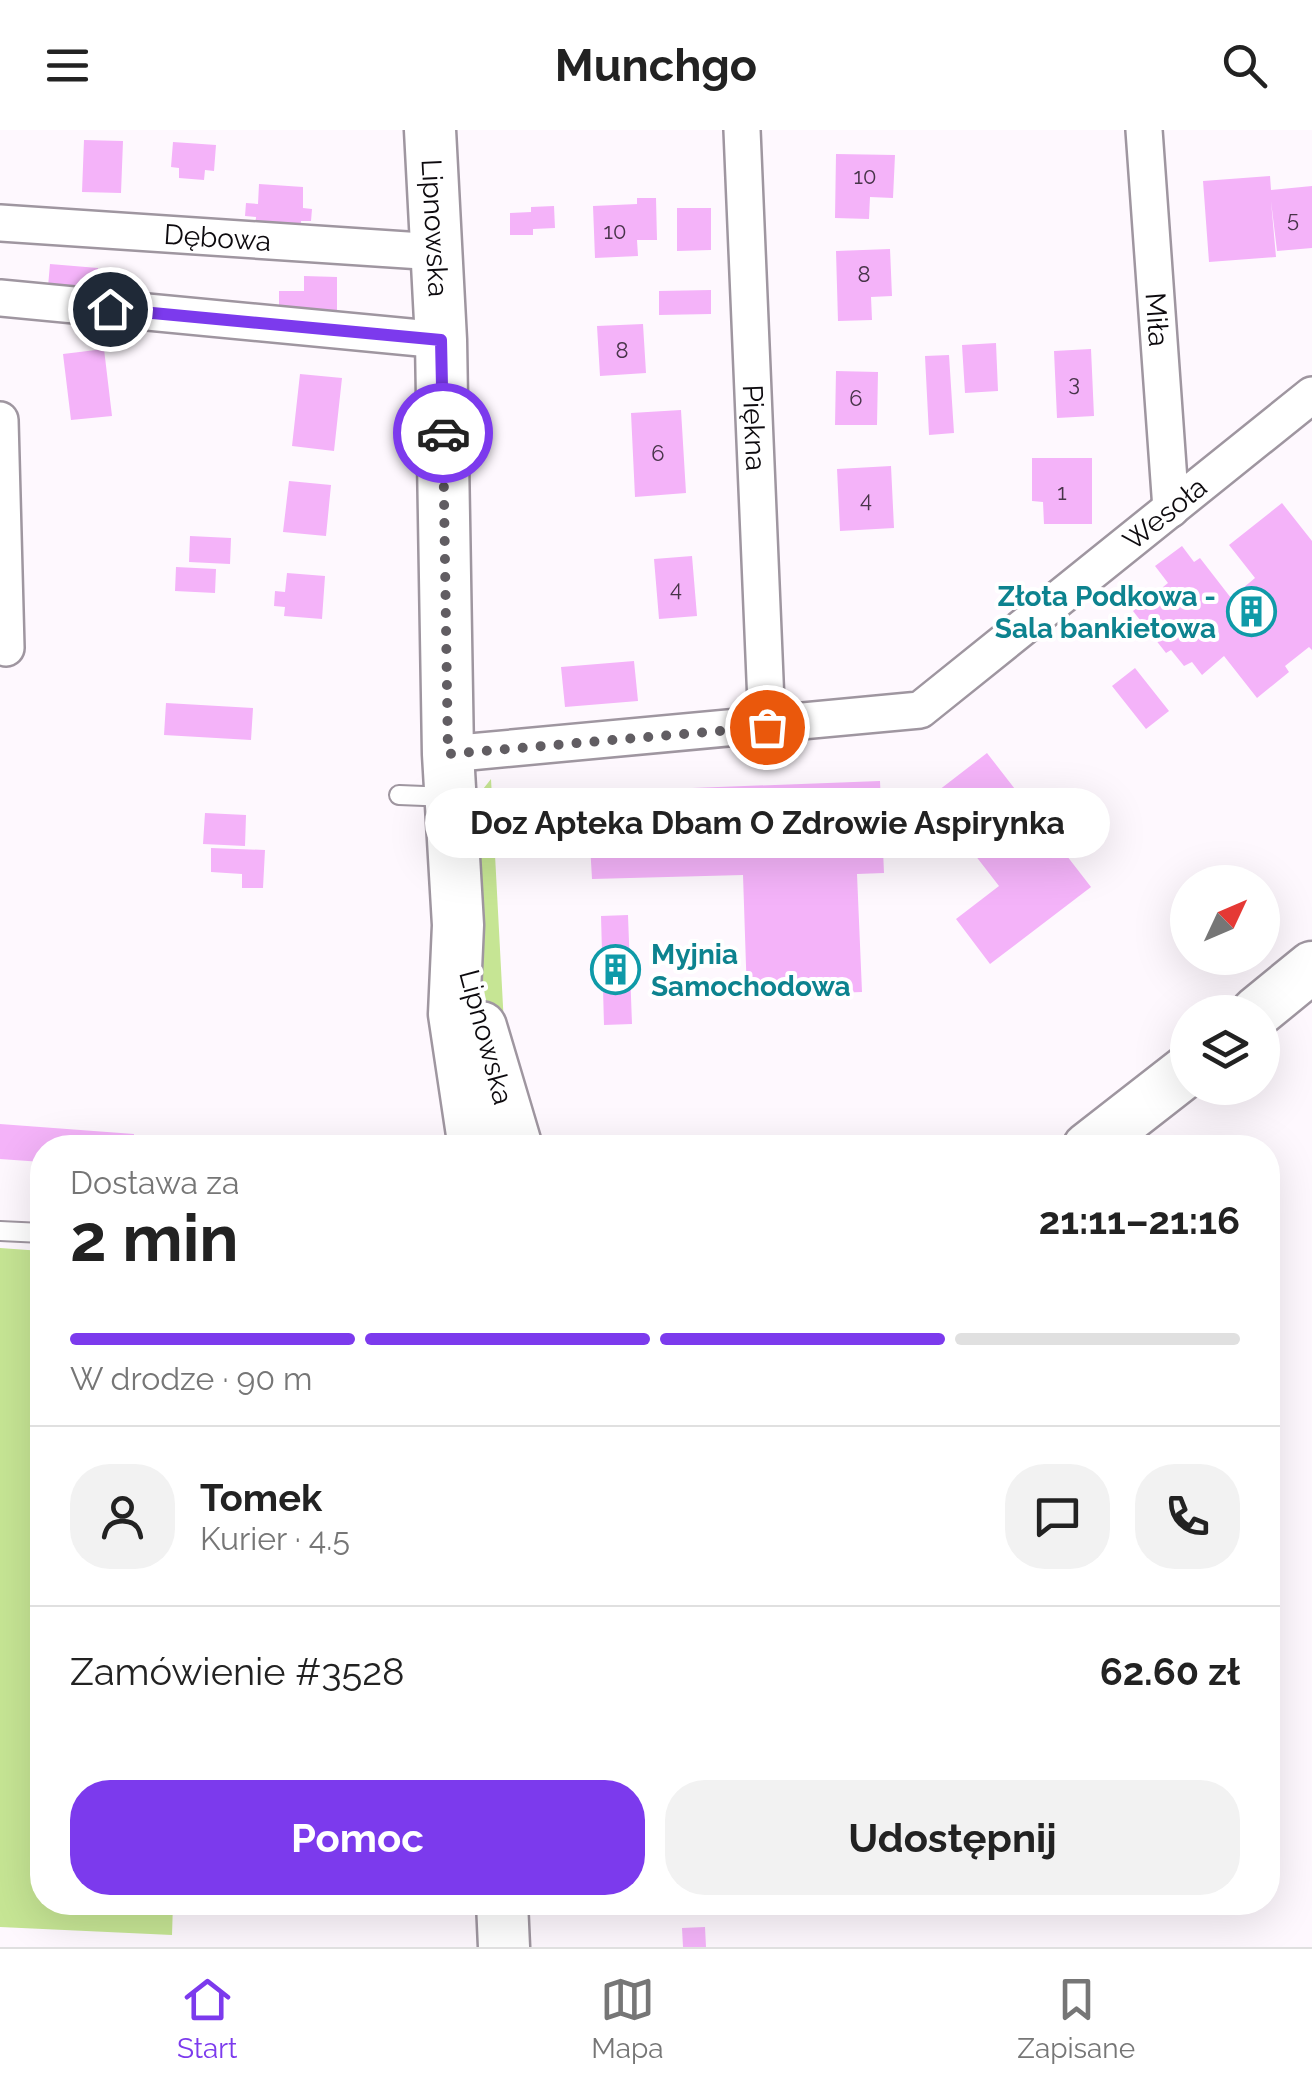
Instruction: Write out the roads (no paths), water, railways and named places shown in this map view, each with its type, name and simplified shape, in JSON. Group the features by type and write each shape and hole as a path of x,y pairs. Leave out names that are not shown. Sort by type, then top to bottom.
{"main road":[{"name":"Lipnowska","path":"430,130 441,340 449,776 458,925 454,1014 472,1135"},
{"name":"Lipnowska","path":"458,925 478,1016 513,1135"},
{"path":"1278,995 1312,967"},
{"path":"1105,1135 1170,1084"},
{"path":"503,1915 504,1947"}],"street":[{"name":"Piękna","path":"742,130 767,727"},
{"name":"Miła","path":"1144,130 1171,509"},
{"name":"Dębowa","path":"0,223 436,252"},
{"path":"0,298 441,340"},
{"name":"Wesoła","path":"449,776 767,727 920,710 1312,395"},
{"path":"0,420 6,648"}],"lane":[{"path":"400,795 449,776"},
{"path":"0,1230 30,1231"}],"place":[{"name":"Złota Podkowa - Sala bankietowa","path":"1251,612"},
{"name":"Doz Apteka Dbam O Zdrowie Aspirynka","path":"767,727"},
{"name":"Myjnia Samochodowa","path":"616,970"}]}
